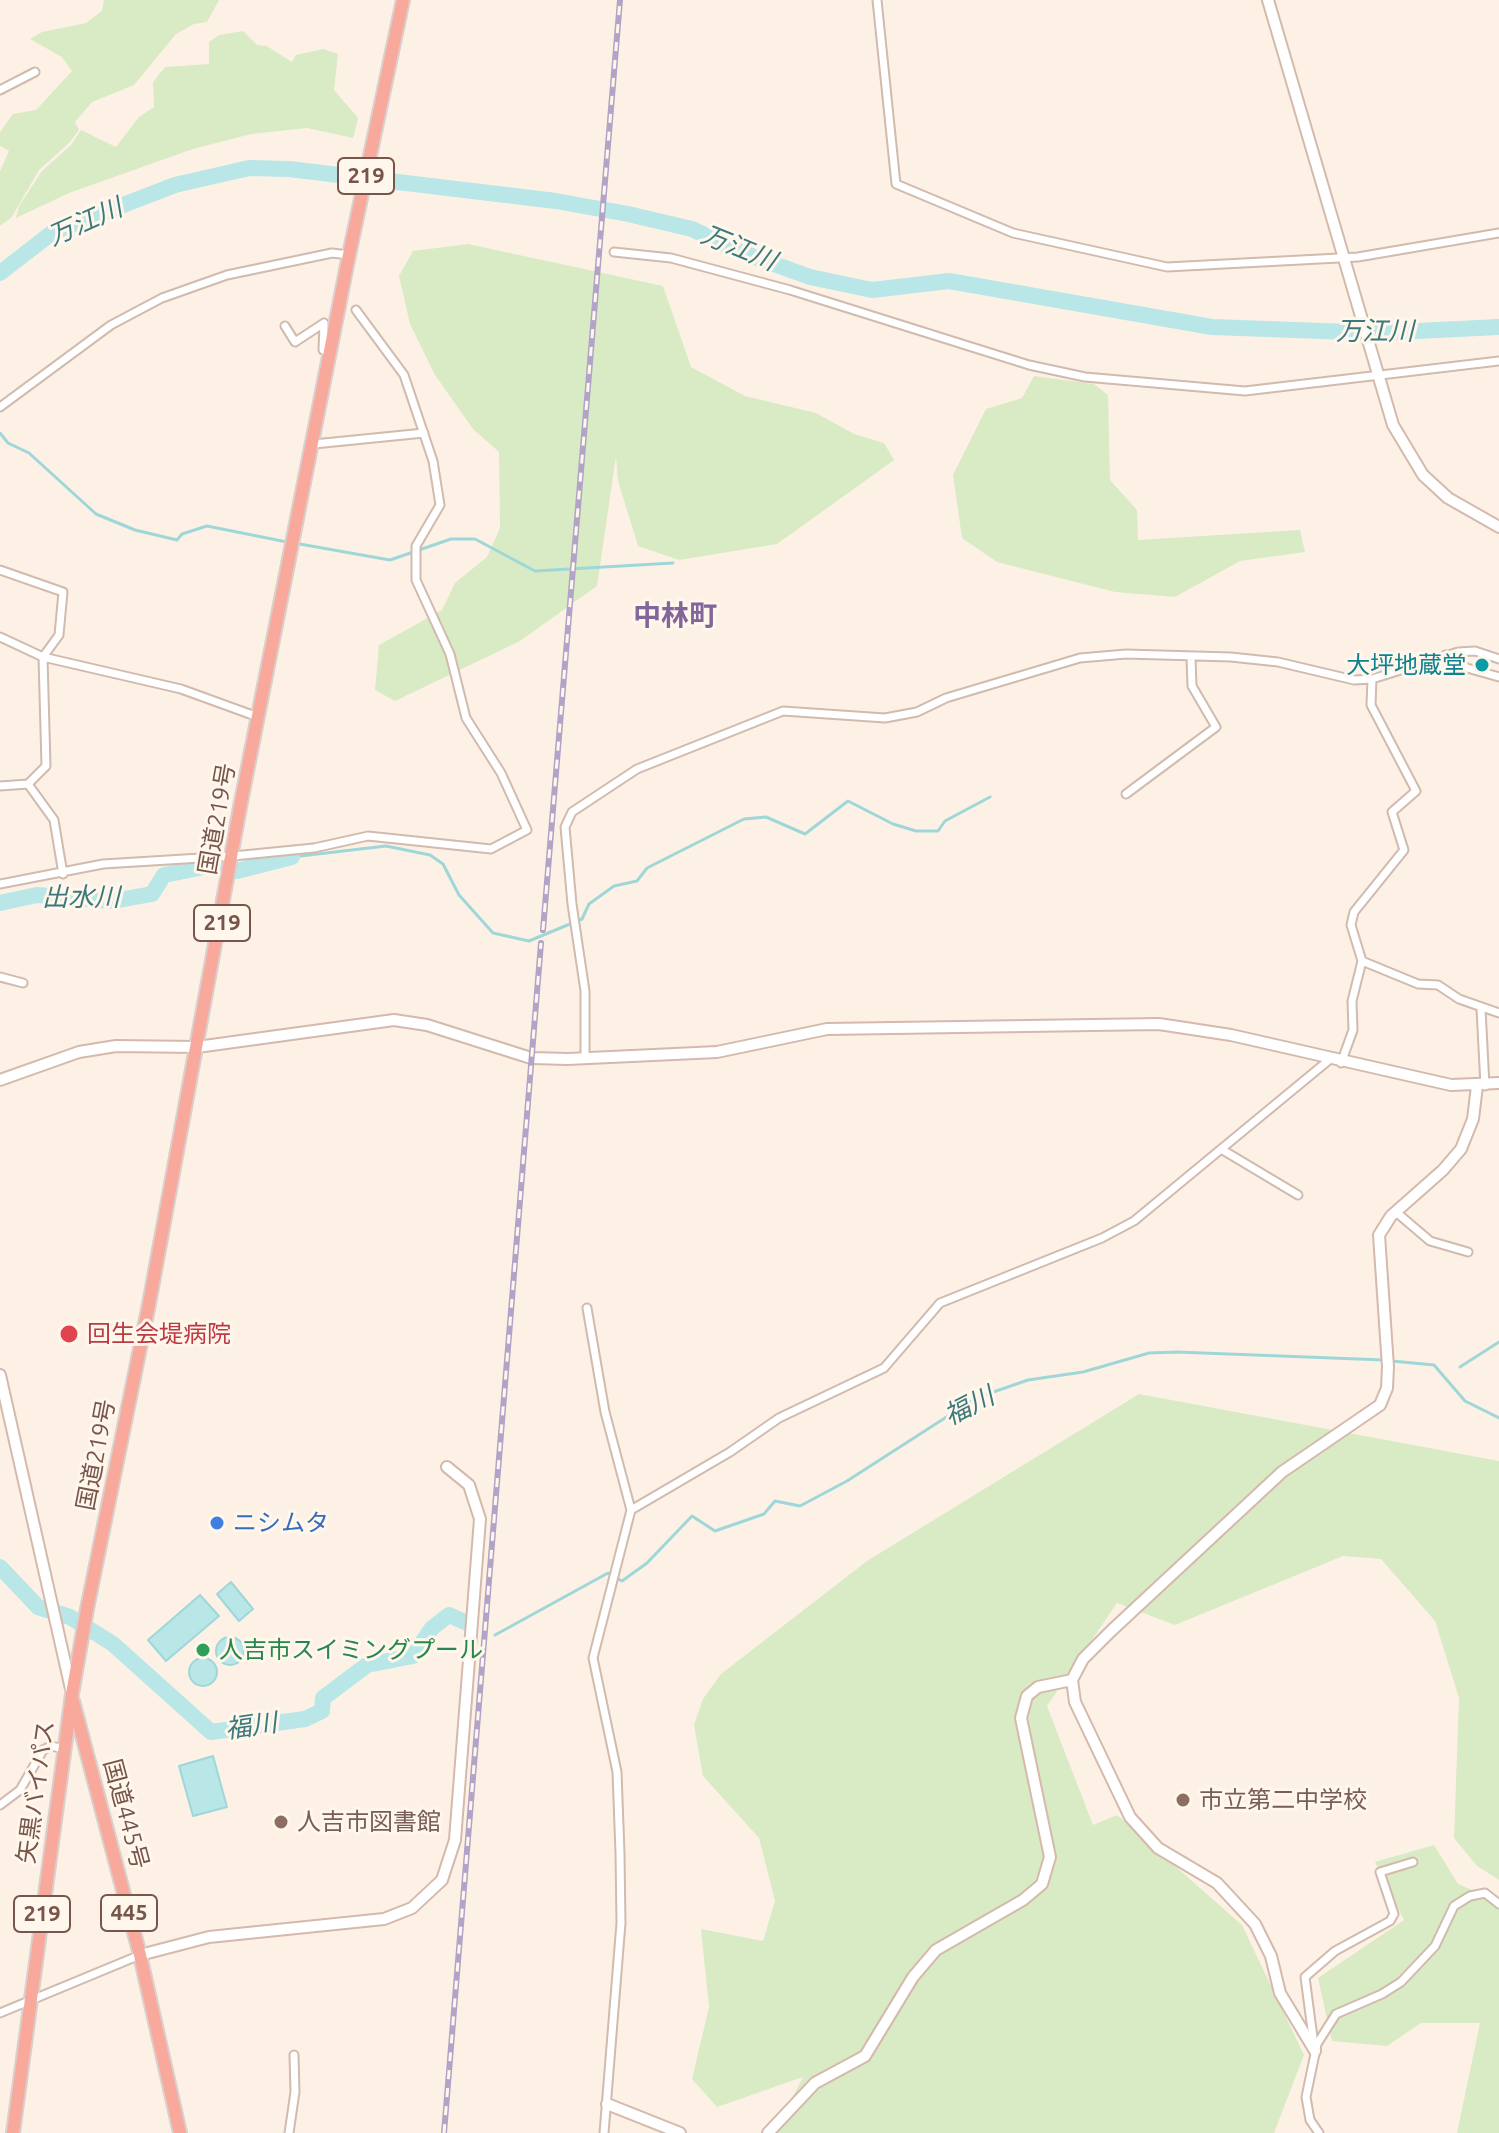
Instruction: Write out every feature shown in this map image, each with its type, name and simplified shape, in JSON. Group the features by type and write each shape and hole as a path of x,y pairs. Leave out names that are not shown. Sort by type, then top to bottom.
{"highway":[{"name":"国道219号","path":"72,1694 258,717 403,0"},
{"name":"国道445号","path":"72,1694 140,1955 180,2133"},
{"name":"矢黒バイパス","path":"13,2133 72,1694"},
{"path":"64,1749 86,1749"}],"street":[{"path":"877,0 896,184 1013,233 1167,267 1346,259 1499,233"},
{"path":"1268,0 1393,425 1423,475 1448,498 1499,527"},
{"path":"0,90 35,72"},
{"path":"614,252 671,258 790,290 1029,365 1085,377 1245,391 1499,361"},
{"path":"0,407 111,325 162,298 227,275 332,253 349,255"},
{"path":"0,884 103,864 314,848 368,836 491,849 527,830 501,773 466,718 450,654 416,580 416,546 440,505 424,433 404,375 356,310"},
{"path":"285,326 295,342 324,323 323,350 331,353"},
{"path":"314,444 424,433"},
{"path":"0,570 63,592 59,635 43,657 46,766 28,784 0,786"},
{"path":"0,637 43,657 181,689 258,717"},
{"path":"585,1059 585,991 565,827 572,812 637,769 783,711 885,718 917,712 946,698 1080,658 1126,654 1278,662 1354,680 1372,679 1445,655 1475,651 1499,659"},
{"path":"1445,655 1467,668 1499,677"},
{"path":"1126,794 1216,727 1192,686 1191,658"},
{"path":"631,1510 779,1418 884,1368 940,1303 1102,1238 1134,1221 1335,1061 1353,1030 1352,1001 1362,961 1351,925 1354,912 1404,850 1392,812 1416,791 1371,705 1372,679"},
{"path":"28,784 54,820 63,874"},
{"path":"1362,961 1418,984 1449,989 1459,999 1499,1013"},
{"path":"0,977 23,983"},
{"path":"1315,2051 1280,1993 1271,1956 1255,1924 1217,1883 1158,1848 1125,1810 1075,1702 1072,1680 1083,1659 1111,1631 1282,1472 1380,1405 1387,1388 1388,1367 1379,1235 1396,1212 1443,1170 1461,1149 1481,1086 1481,1009"},
{"path":"0,1080 79,1052 116,1046 197,1047 394,1020 427,1025 531,1058 585,1059 717,1052 827,1029 1159,1024 1231,1035 1451,1085 1499,1083"},
{"path":"1221,1149 1298,1195"},
{"path":"1396,1212 1430,1241 1468,1252"},
{"path":"587,1308 605,1412 631,1510 593,1658 617,1772 620,1853 621,1923 604,2133"},
{"path":"0,1375 72,1694"},
{"path":"0,2013 140,1955 209,1937 384,1919 412,1908 442,1880 455,1840 480,1519 469,1485 447,1467"},
{"path":"64,1649 71,1651 82,1641"},
{"path":"768,2133 815,2083 865,2056 913,1977 936,1950 1023,1900 1042,1884 1050,1857 1021,1718 1027,1696 1038,1687 1072,1680"},
{"path":"0,1805 20,1790 43,1750 51,1746 64,1749"},
{"path":"1319,2133 1307,2108 1315,2051 1305,1977 1335,1951 1390,1921 1394,1914 1380,1872 1413,1862"},
{"path":"1315,2051 1336,2014 1391,1989 1425,1959 1435,1946 1454,1906 1470,1896 1485,1893 1499,1904"},
{"path":"289,2133 295,2092 294,2055"},
{"path":"607,2104 680,2133"}],"green space":[{"path":"104,0 219,0 207,22 194,24 176,34 134,85 92,102 75,122 79,130 39,170 11,218 0,226 0,171 9,151 0,146 0,132 13,114 36,110 72,71 62,57 30,39 42,32 86,23 102,11"},
{"path":"243,31 257,45 267,46 292,62 296,55 323,49 338,54 334,90 358,118 353,138 307,128 251,134 193,149 69,193 16,218 19,206 42,171 71,145 81,130 116,147 139,117 154,107 153,82 165,67 209,64 209,42 219,35"},
{"path":"468,244 663,286 691,367 745,396 816,413 854,434 884,443 894,460 777,544 679,560 638,546 618,481 616,456 597,586 520,641 395,701 375,690 379,645 442,610 455,583 487,557 500,528 499,452 473,429 435,375 410,324 399,276 413,251"},
{"path":"1034,376 1094,384 1108,395 1110,480 1137,510 1138,540 1300,530 1305,552 1240,561 1175,597 1115,592 997,562 962,538 953,475 986,409 1022,398"},
{"path":"1139,1394 1499,1461 1499,1880 1477,1866 1454,1838 1459,1698 1435,1621 1381,1559 1343,1556 1175,1625 1117,1603 1047,1706 1093,1825 1117,1815 1242,1925 1304,2055 1274,2133 774,2133 803,2077 717,2107 692,2079 709,2007 701,1929 763,1941 775,1901 759,1838 703,1776 694,1725 703,1699 721,1674 867,1561"},
{"path":"1434,1845 1458,1884 1499,1901 1499,2133 1457,2133 1480,2023 1421,2023 1387,2046 1332,2041 1318,1978 1404,1920 1375,1862"}],"water":[{"path":"231,1582 253,1609 239,1621 217,1594"},
{"path":"200,1595 219,1616 166,1661 148,1640"},
{"path":"230,1637 240,1641 244,1651 240,1661 230,1665 220,1661 216,1651 220,1641"},
{"path":"203,1658 213,1662 217,1672 213,1682 203,1686 193,1682 189,1672 193,1662"},
{"path":"213,1756 227,1807 193,1816 179,1766"}],"waterway":[{"name":"万江川","path":"0,273 53,232 175,185 249,168 289,169 556,201 628,214 692,229 738,251 810,277 872,290 949,281 1212,327 1377,333 1499,327"},
{"path":"0,433 8,443 29,453 96,514 135,530 177,540 182,534 207,526 287,542"},
{"path":"294,543 390,560 451,539 475,539 535,571 673,563"},
{"path":"292,857 386,846 430,855 443,864 459,895 493,933 529,941 582,919 589,904 614,886 637,881 647,868 744,819 766,817 805,834 848,801 893,824 916,831 938,831 945,821 990,797"},
{"name":"出水川","path":"0,903 37,895 113,901 152,894 164,875 214,865 237,871 292,857"},
{"path":"1460,1367 1499,1342"},
{"name":"福川","path":"495,1635 608,1573 622,1581 647,1563 692,1516 715,1531 764,1514 775,1501 800,1506 847,1481 976,1398 1028,1380 1083,1372 1149,1353 1384,1360"},
{"name":"福川","path":"1392,1361 1434,1365 1465,1401 1499,1418"},
{"name":"福川","path":"0,1567 38,1607 70,1617 113,1644 211,1732 305,1719 322,1711 323,1698 367,1665 413,1656 432,1628 449,1615 467,1623"}],"railway":[{"path":"543,930 620,0"},
{"path":"444,2133 541,943"}],"place":[{"name":"大坪地蔵堂","path":"1482,665"},
{"name":"回生会堤病院","path":"69,1334"},
{"name":"ニシムタ","path":"217,1523"},
{"name":"人吉市スイミングプール","path":"203,1650"},
{"name":"市立第二中学校","path":"1183,1800"},
{"name":"人吉市図書館","path":"281,1822"}],"district":[{"name":"中林町","path":"675,616"}]}
